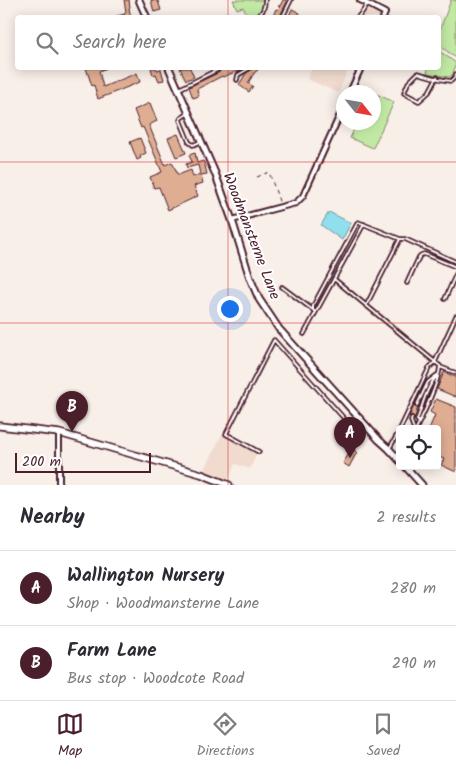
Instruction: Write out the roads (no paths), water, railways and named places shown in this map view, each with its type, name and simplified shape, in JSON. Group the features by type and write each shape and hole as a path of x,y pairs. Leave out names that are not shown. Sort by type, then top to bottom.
{"main road":[{"path":"0,426 59,433 201,474 229,485"}],"street":[{"path":"139,0 146,15"},
{"path":"360,0 385,13 384,15"},
{"name":"Woodmansterne Lane","path":"170,70 214,173 259,299 279,329 396,456"},
{"path":"353,85 360,70"},
{"path":"232,220 296,203 303,196 336,124"},
{"path":"59,433 59,485"},
{"path":"409,470 422,485"}],"lane":[{"path":"261,15 266,0"},
{"path":"284,15 291,0"},
{"path":"360,15 367,4"},
{"path":"178,89 217,70"},
{"path":"237,80 238,75 247,70"},
{"path":"437,78 429,92 419,101 404,93 408,83 418,73 451,81 456,74"},
{"path":"189,113 180,120 189,142 193,144 201,141"},
{"path":"312,310 358,222 400,239 405,239 456,262"},
{"path":"304,334 364,224"},
{"path":"366,306 400,239"},
{"path":"407,283 421,254 456,267"},
{"path":"445,299 456,274"},
{"path":"334,279 440,366 456,373"},
{"path":"282,287 316,312"},
{"path":"402,425 429,368 435,362 456,316"},
{"path":"259,452 226,434 274,340 357,433 366,425"},
{"path":"417,425 439,374 440,366"},
{"path":"417,405 428,382 439,374"},
{"path":"419,422 417,420 422,404 432,381 439,374"},
{"path":"412,418 413,425"},
{"path":"389,449 396,437"}],"water":[{"path":"329,212 351,223 342,240 321,225"}],"place":[{"name":"Farm Lane","path":"72,432"},
{"name":"Wallington Nursery","path":"350,458"}]}
